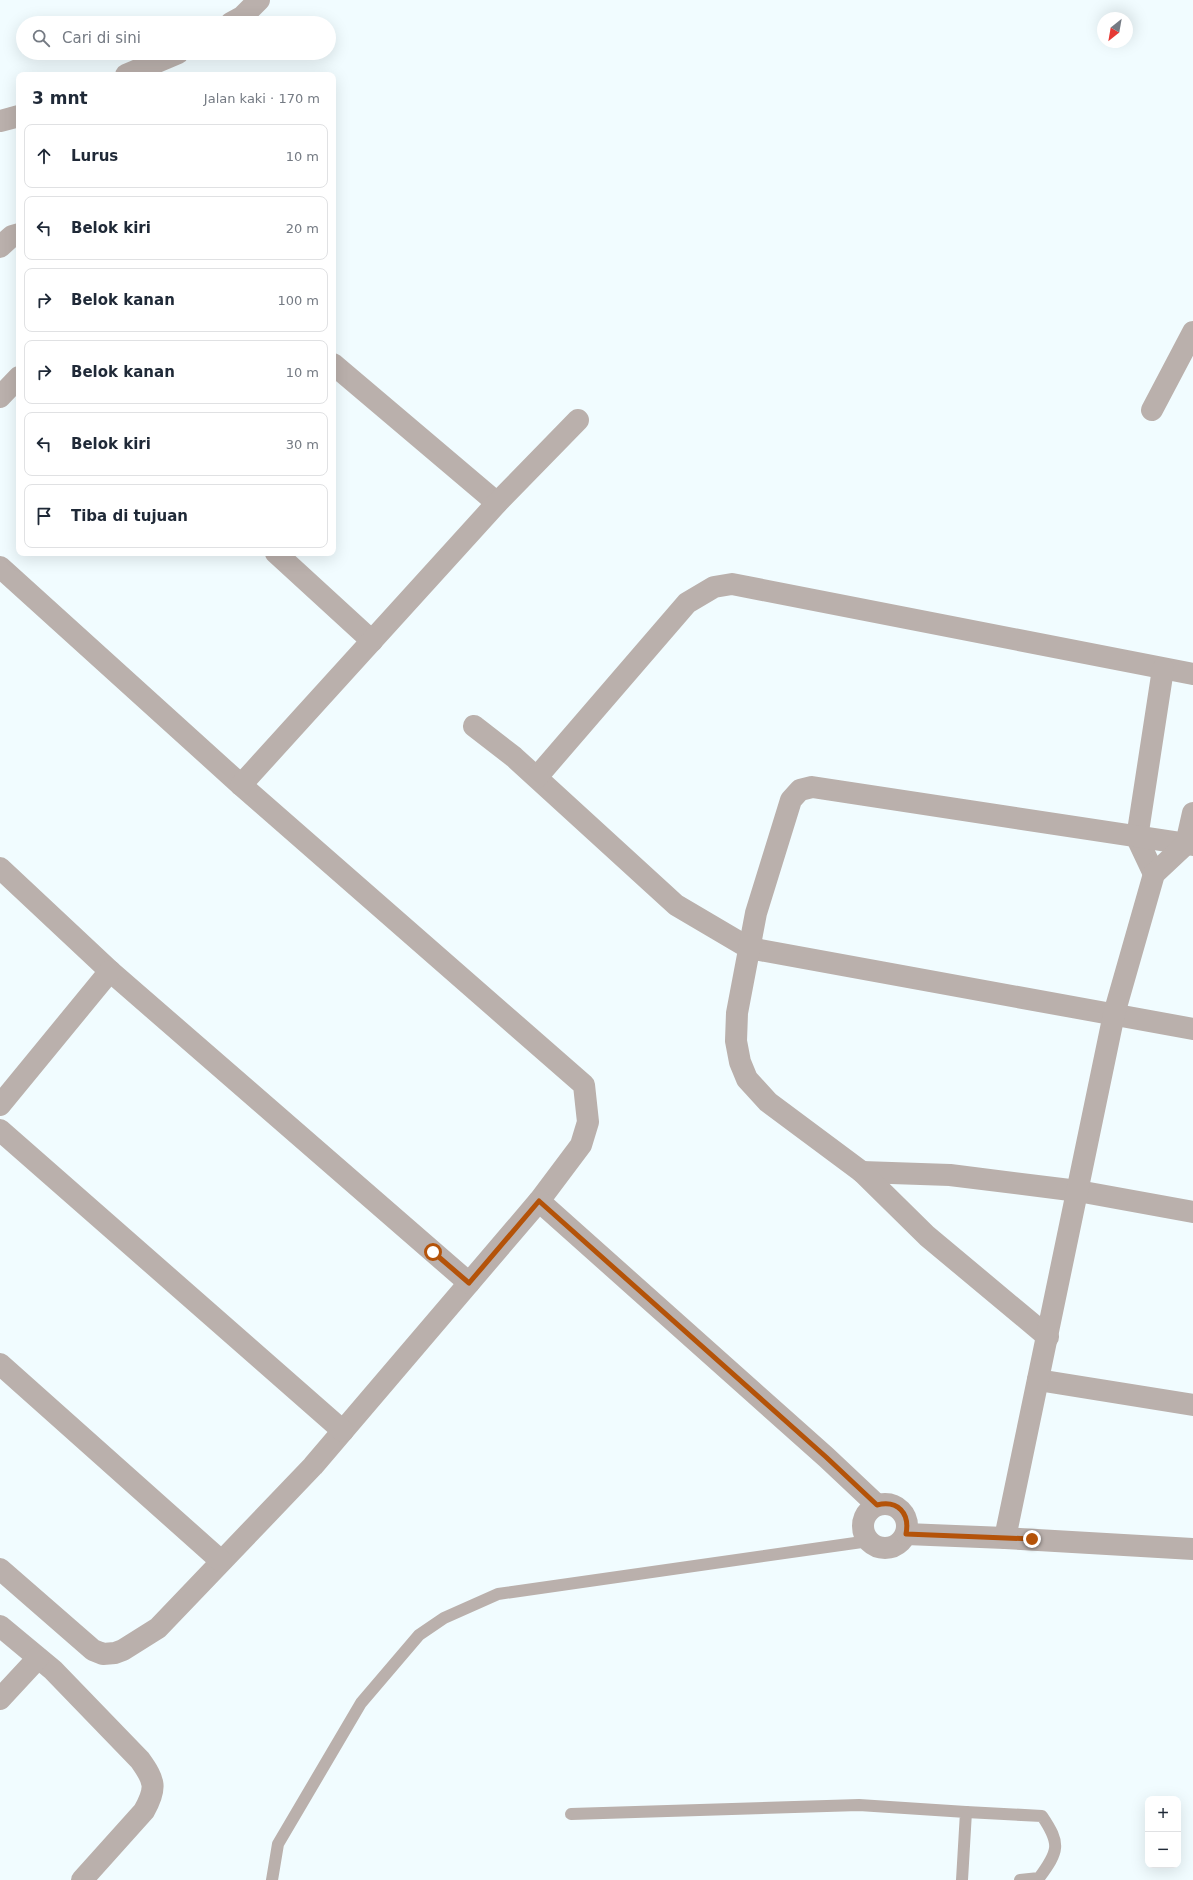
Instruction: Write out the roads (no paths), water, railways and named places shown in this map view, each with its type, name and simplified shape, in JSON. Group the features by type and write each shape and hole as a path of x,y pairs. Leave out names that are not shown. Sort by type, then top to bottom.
{"street":[{"path":"243,16 259,0"},
{"path":"133,72 161,60"},
{"path":"0,120 16,117"},
{"path":"0,247 12,236 16,235"},
{"path":"1152,410 1193,332"},
{"path":"336,367 497,503"},
{"path":"0,397 16,380"},
{"path":"241,785 497,503 578,420"},
{"path":"279,556 372,641"},
{"path":"0,568 241,785 584,1085 588,1122 581,1145 539,1201 313,1466 158,1628 123,1650 115,1653 103,1654 93,1650 0,1569"},
{"path":"537,777 687,603 714,587 732,584 1193,674"},
{"path":"1154,874 1137,838 1163,669"},
{"path":"474,726 537,777 676,905 749,948 1193,1029"},
{"path":"1048,1337 927,1236 862,1172 768,1102 748,1079 740,1062 736,1041 737,1013 756,913 788,806 800,790 812,787 1189,845"},
{"path":"1006,1538 1114,1014 1154,874 1189,845 1193,813"},
{"path":"0,868 110,971 469,1283"},
{"path":"0,1105 110,971"},
{"path":"0,1130 343,1431"},
{"path":"862,1172 950,1175 1078,1191 1193,1212"},
{"path":"539,1201 826,1457 877,1505"},
{"path":"0,1364 221,1561"},
{"path":"1038,1380 1193,1405"},
{"path":"886,1503 895,1505 903,1511 907,1519 906,1534 897,1545 890,1548 882,1548 869,1541 863,1530 863,1524 867,1512 877,1505 886,1503"},
{"path":"906,1534 1006,1538 1193,1549"},
{"path":"0,1626 53,1670 140,1760 150,1774 154,1784 151,1800 144,1811 82,1880"},
{"path":"0,1699 38,1658"}],"lane":[{"path":"272,1880 278,1844 362,1703 419,1634 444,1618 498,1594 869,1541"},
{"path":"571,1814 859,1805 1042,1816 1053,1833 1056,1846 1050,1863 1039,1878 1020,1880"},
{"path":"962,1880 966,1812"}]}
